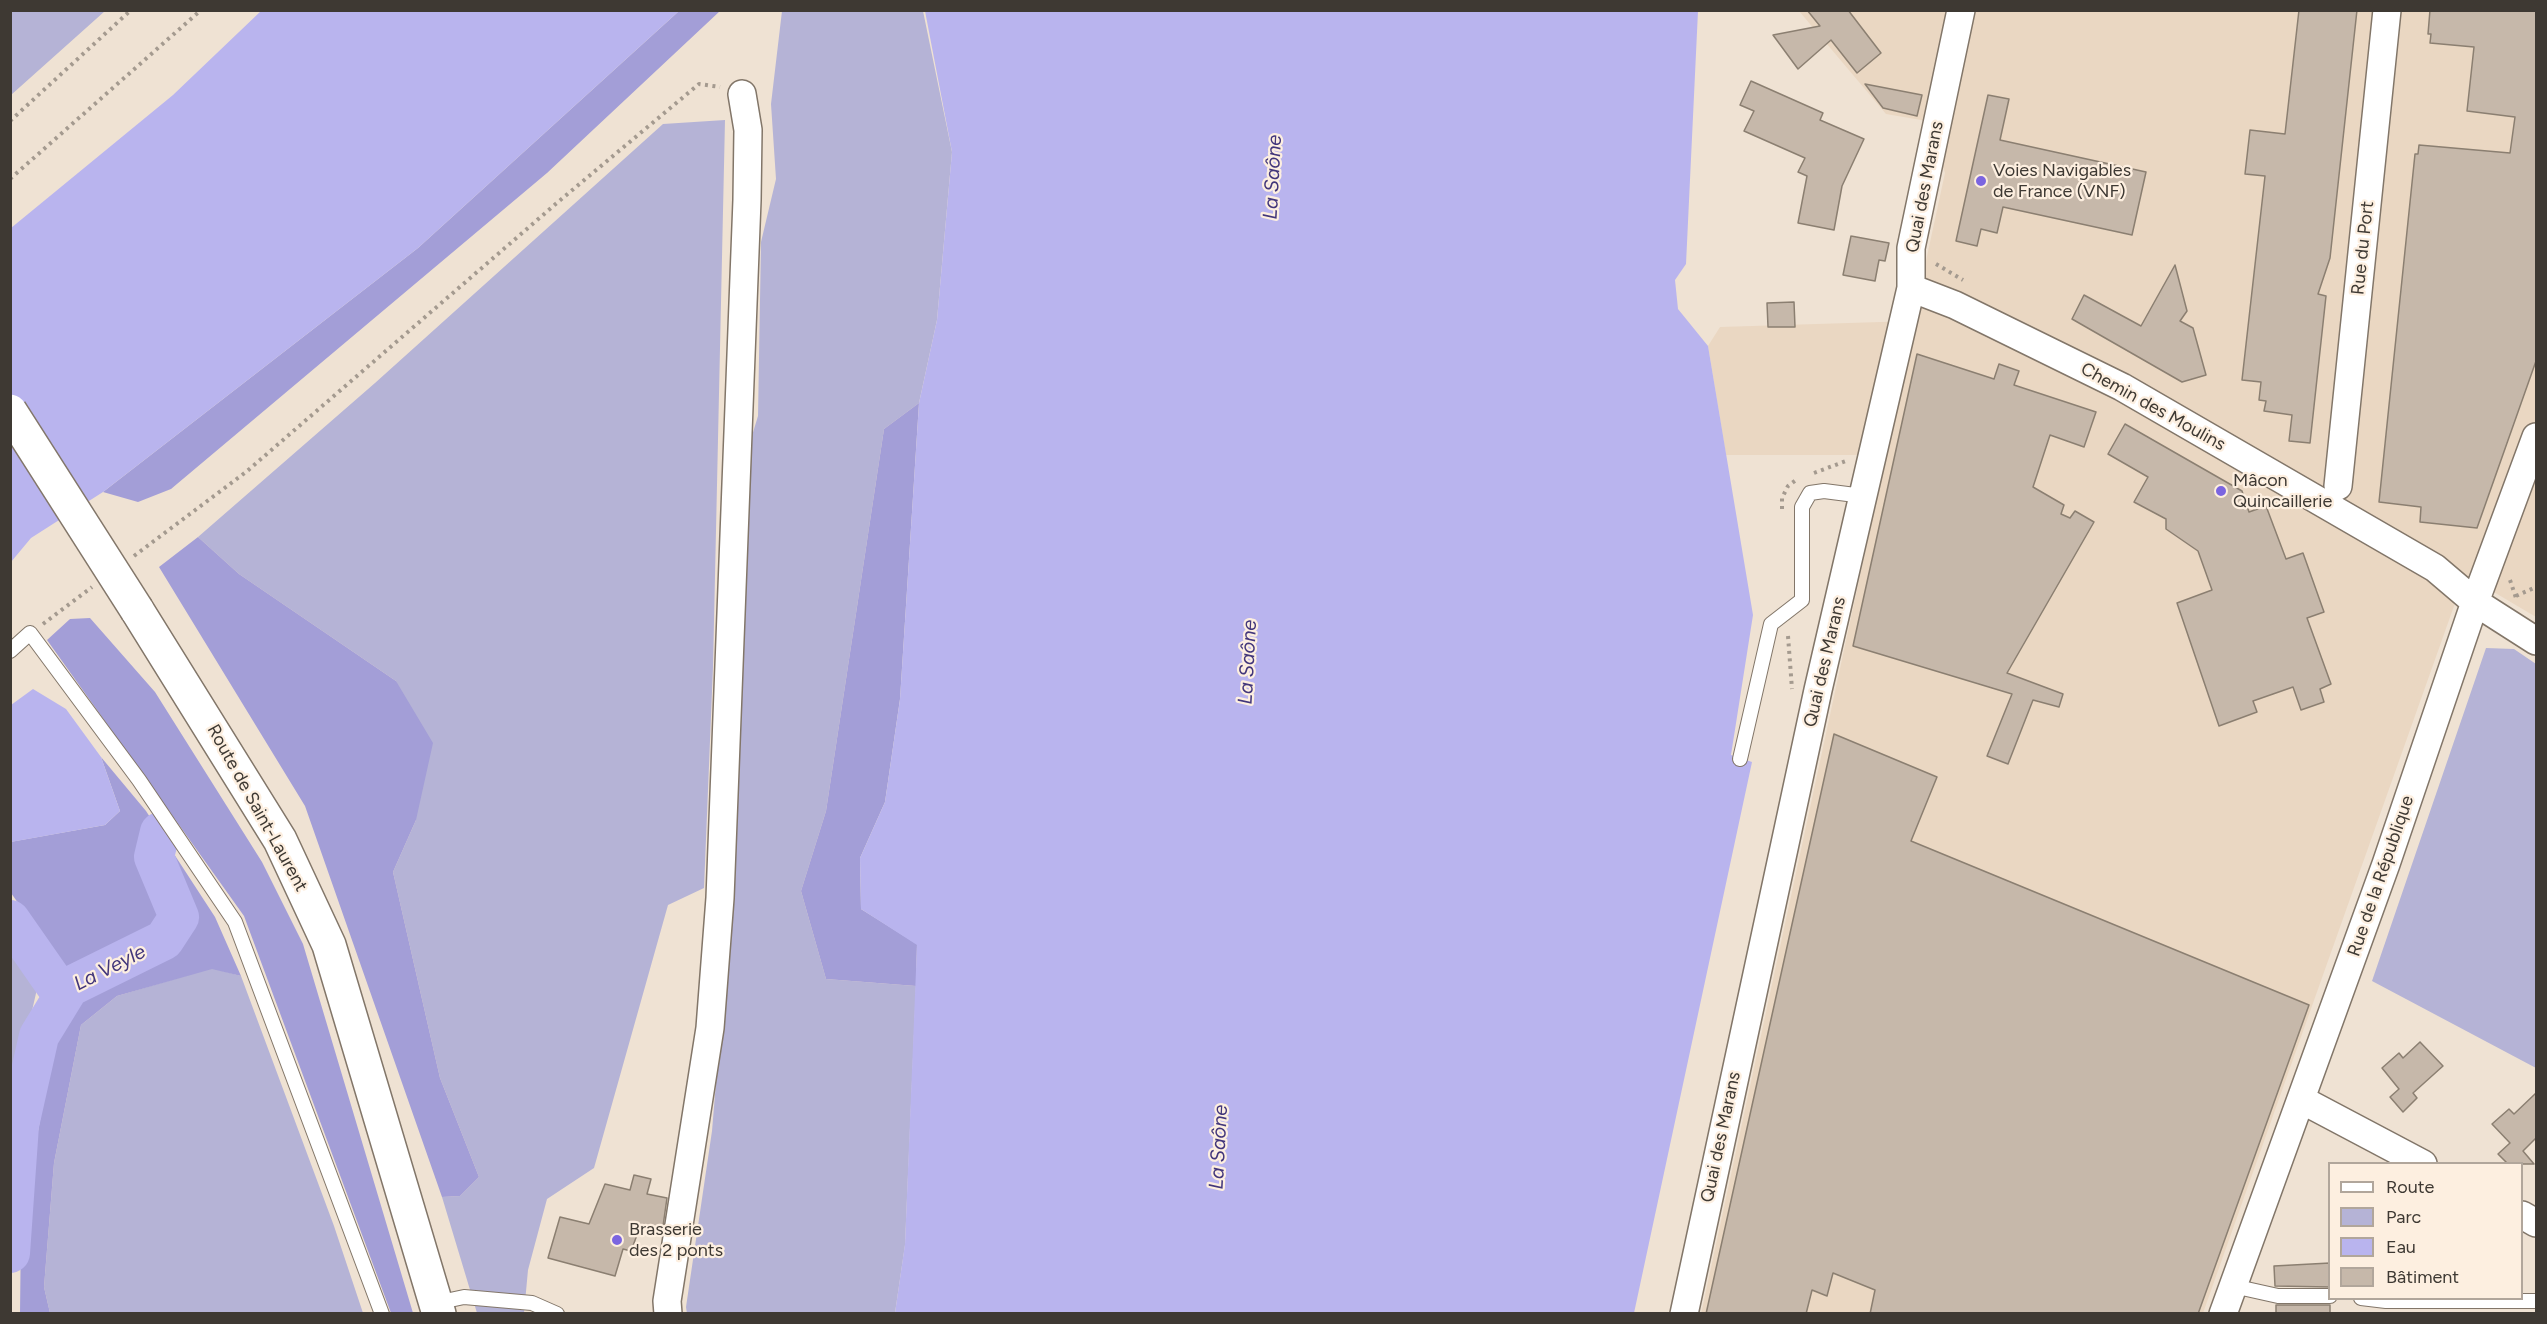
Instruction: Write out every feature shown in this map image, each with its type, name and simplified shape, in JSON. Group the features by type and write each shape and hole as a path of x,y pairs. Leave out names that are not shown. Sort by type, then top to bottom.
{"main road":[{"name":"Route de Saint-Laurent","path":"10,411 217,734 280,840 329,945 438,1308"}],"street":[{"name":"Quai des Marans","path":"1684,1314 1818,690 1911,288 1911,248 1961,10"},
{"name":"Rue du Port","path":"2338,486 2387,10"},
{"path":"668,1314 667,1301 710,1028 720,898 747,200 748,130 742,94"},
{"name":"Chemin des Moulins","path":"1911,288 1955,305 2122,387 2435,568 2475,602 2536,640"},
{"name":"Rue de la République","path":"2223,1314 2302,1100 2475,602 2536,437"},
{"path":"2302,1100 2419,1162"}],"lane":[{"path":"1740,759 1771,624 1802,600 1802,507 1810,493 1824,491 1863,496"},
{"path":"10,651 30,633 139,780 235,922 382,1314"},
{"path":"2233,1286 2278,1296 2328,1296"},
{"path":"438,1308 464,1298 475,1298 532,1303 557,1314"},
{"path":"2374,1300 2536,1301"}],"path":[{"path":"10,121 131,10"},
{"path":"10,179 201,10"},
{"path":"126,562 246,472 558,202 699,84 723,87 742,94"},
{"path":"2508,576 2518,605"},
{"path":"30,633 98,583"},
{"path":"2516,596 2536,587"}],"shaded area":[{"path":"679,11 720,11 547,173 171,489 138,502 103,492 418,248"},
{"path":"1799,11 2536,11 2536,617 2465,575 2203,1313 1701,1314 1886,455 1726,455 1708,346 1720,327 1913,321 1945,173 1927,121 1886,114"},
{"path":"919,403 900,699 885,802 860,858 861,909 917,944 916,986 826,979 801,891 826,811 884,429"},
{"path":"198,537 239,574 396,681 433,743 416,820 393,872 440,1078 479,1177 460,1196 442,1197 305,806 159,567"},
{"path":"90,618 155,692 262,862 303,944 413,1313 391,1313 244,916 47,640 70,619"},
{"path":"101,757 146,811 215,917 241,976 212,969 117,996 81,1025 54,1163 44,1287 50,1313 20,1313 21,1225 54,1043 80,1001 65,969 11,893 10,842 105,825 120,811"}],"green space":[{"path":"11,10 105,10 105,11 11,95"},
{"path":"782,11 923,11 952,152 937,320 919,403 884,429 826,811 801,891 826,979 916,986 905,1245 895,1313 687,1314 686,1307 712,1131 734,865 744,462 758,416 761,242 776,179 771,104"},
{"path":"725,120 713,667 704,888 668,905 594,1168 547,1199 528,1270 524,1313 477,1313 442,1197 460,1196 479,1177 440,1078 393,872 416,820 396,681 239,574 198,537 375,383 663,124"},
{"path":"2486,648 2514,649 2536,664 2536,1068 2372,981"},
{"path":"11,948 37,989 11,1102"},
{"path":"212,968 241,976 334,1226 363,1313 50,1313 44,1287 54,1163 81,1025 117,996"}],"water":[{"path":"261,11 679,11 418,248 103,492 31,538 11,562 11,228 173,95"},
{"name":"La Saône","path":"925,11 1698,11 1686,264 1675,280 1678,309 1708,346 1753,615 1731,755 1752,762 1634,1313 895,1313 905,1244 917,945 861,909 860,858 885,802 900,699 919,403 937,320 952,152"},
{"path":"33,689 66,709 101,757 120,811 105,825 11,842 11,705"}],"building":[{"path":"1807,10 1848,10 1881,53 1857,73 1831,40 1798,69 1773,35 1820,26"},
{"path":"2299,10 2357,10 2330,258 2318,294 2326,296 2310,443 2289,441 2292,415 2264,411 2266,401 2259,400 2261,382 2242,380 2265,176 2245,174 2250,130 2285,134"},
{"path":"2430,10 2536,10 2536,361 2477,528 2420,522 2421,507 2379,502 2415,154 2418,154 2419,145 2510,153 2515,117 2467,111 2474,47 2430,43 2431,34 2428,34"},
{"path":"1751,81 1823,113 1820,120 1864,139 1842,186 1834,230 1798,223 1807,176 1798,172 1805,158 1744,131 1754,111 1740,105"},
{"path":"1865,84 1922,95 1917,116 1883,108"},
{"path":"1988,95 2009,99 2000,140 2146,172 2132,235 2003,207 1997,233 1981,229 1977,246 1956,241"},
{"path":"1851,236 1889,243 1885,261 1879,260 1875,281 1843,275"},
{"path":"2175,265 2187,311 2180,321 2193,328 2206,375 2182,382 2072,319 2084,295 2141,326"},
{"path":"1794,302 1795,327 1768,327 1767,303"},
{"path":"1917,354 1994,379 1999,364 2019,371 2014,385 2096,412 2084,447 2050,435 2033,487 2064,505 2061,514 2070,518 2075,511 2094,522 2007,673 2063,694 2059,707 2033,700 2008,764 1987,756 2012,694 1853,646"},
{"path":"2125,424 2242,491 2249,512 2266,506 2286,559 2303,553 2324,612 2307,618 2331,684 2320,689 2324,702 2301,710 2293,687 2253,701 2257,712 2219,726 2177,603 2212,590 2198,551 2166,529 2166,519 2134,502 2148,477 2108,454"},
{"path":"1834,734 1937,777 1911,841 2309,1005 2198,1314 1870,1314 1875,1290 1833,1273 1827,1296 1812,1290 1806,1314 1706,1314"},
{"path":"2420,1042 2443,1066 2413,1093 2417,1098 2403,1112 2390,1097 2399,1089 2382,1068 2399,1053 2403,1058"},
{"path":"2536,1093 2536,1138 2523,1151 2534,1164 2506,1162 2498,1154 2510,1143 2492,1124 2509,1109 2514,1114"},
{"path":"634,1175 651,1179 647,1194 667,1198 662,1233 640,1227 631,1251 623,1249 615,1276 548,1258 560,1217 589,1224 605,1184 630,1190"},
{"path":"2328,1263 2328,1287 2275,1286 2274,1266"},
{"path":"2276,1305 2330,1305 2330,1314 2276,1314"}],"waterway":[{"name":"La Veyle","path":"10,1253 19,1125 39,1036 69,987 164,940 179,917 154,857 160,832"},
{"path":"10,920 63,996"}],"place":[{"name":"Voies Navigables de France (VNF)","path":"1981,181"},
{"name":"Mâcon Quincaillerie","path":"2221,491"},
{"name":"Brasserie des 2 ponts","path":"617,1240"}]}
